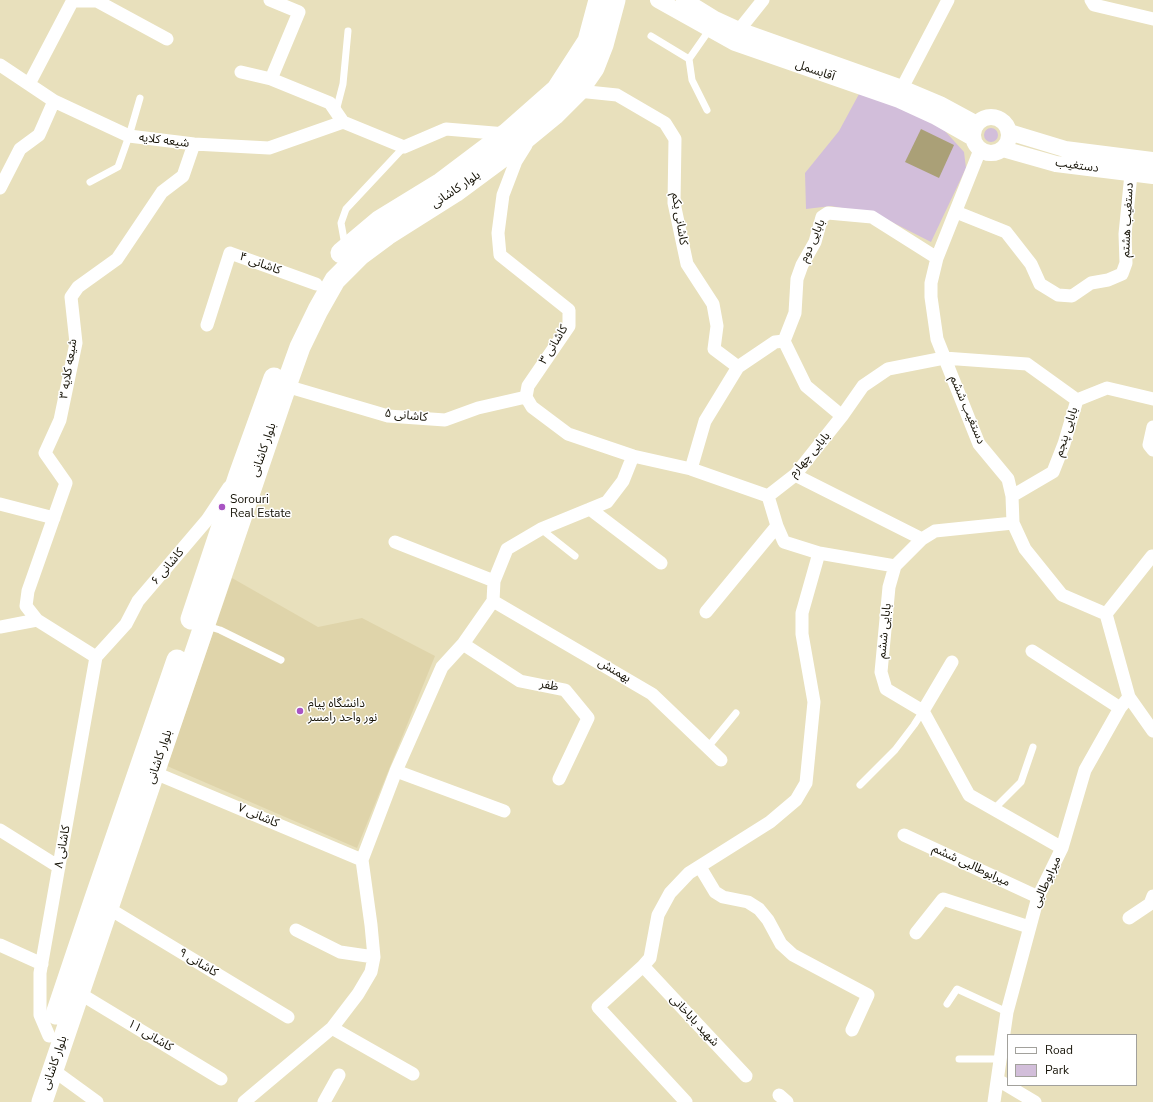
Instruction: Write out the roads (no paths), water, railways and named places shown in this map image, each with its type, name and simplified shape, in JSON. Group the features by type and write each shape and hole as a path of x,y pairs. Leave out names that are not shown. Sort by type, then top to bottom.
{"main road":[{"name":"بلوار کاشانی","path":"26,1102 95,898 148,770 204,625 300,347 318,310 335,280 360,255 387,235 455,192 509,152 554,114 578,91 594,68 603,45 610,1"},
{"name":"بلوار کاشانی","path":"42,1102 108,908 148,770 239,475 287,342 305,303 324,272 346,248 379,221 441,183 506,134 557,89 588,41 610,1"}],"street":[{"path":"270,0 299,12 271,79"},
{"name":"آقابسمل","path":"658,0 735,43 899,100 977,137"},
{"name":"آقابسمل","path":"684,0 739,30 902,88 940,104 977,137"},
{"path":"739,30 763,0"},
{"path":"902,88 948,0"},
{"path":"1091,0 1094,5 1153,19"},
{"path":"29,84 73,1 97,1 167,39"},
{"name":"شیعه کلایه","path":"0,65 54,101 129,136 194,144 270,148 339,117"},
{"path":"241,72 271,79 330,103 339,117 404,147 446,129 506,134"},
{"name":"کاشانی یکم","path":"578,91 617,95 665,124 675,139 674,203 687,264 713,304 717,326 714,349 738,366"},
{"path":"0,188 20,149 40,135 54,101"},
{"path":"987,117 993,117 1003,122 1007,126 1009,132 1007,144 1003,149 992,154 986,153 977,137 982,120 987,117"},
{"name":"کاشانی ۳","path":"526,397 528,386 569,326 569,310 500,255 498,232 503,195 516,161 533,132"},
{"name":"دستغیب","path":"1009,132 1065,149 1153,160"},
{"name":"دستغیب ششم","path":"977,137 956,212 937,258 931,282 931,297 936,339 979,444 1008,479 1012,496 1013,522 1025,549 1062,595 1106,614"},
{"name":"شیعه کلایه ۳","path":"37,620 26,606 28,591 66,482 45,453 60,420 76,343 71,297 78,286 116,259 162,192 183,176 194,144"},
{"name":"دستغیب","path":"1003,149 1056,164 1153,176"},
{"name":"دستغیب هشتم","path":"956,212 1006,232 1031,264 1040,284 1058,295 1072,296 1091,283 1108,280 1122,274 1126,263 1125,234 1131,174"},
{"name":"بابایی دوم","path":"784,342 795,313 797,279 802,265 815,242 822,217 828,213 872,217 937,258"},
{"name":"کاشانی ۴","path":"207,325 230,253 316,284"},
{"path":"692,470 705,421 738,366 775,342 784,342 806,386 842,416"},
{"name":"بابایی چهارم","path":"768,496 795,475 842,416 863,386 888,369 944,358 1027,364 1077,400"},
{"name":"کاشانی ۵","path":"286,386 388,416 445,420 478,408 526,397"},
{"name":"بابایی پنجم","path":"1012,496 1053,472 1064,444 1077,400 1107,388 1153,399"},
{"path":"526,397 532,407 568,434 633,456 692,470 768,496 777,526 784,542 819,553 895,566"},
{"path":"1153,427 1149,444 1153,450"},
{"path":"244,1102 332,1028 358,994 371,972 374,957 362,860 396,771 442,667 462,644 493,601 494,581 507,549 540,530 607,502 624,481 633,456"},
{"name":"کاشانی ۶","path":"96,657 126,624 138,602 207,520 225,492 239,475"},
{"path":"795,475 922,539"},
{"path":"0,504 54,518"},
{"path":"590,509 660,563"},
{"name":"بابایی ششم","path":"923,711 886,689 881,672 889,587 895,566 922,539 936,532 1013,522"},
{"path":"706,612 777,526"},
{"path":"395,542 494,581"},
{"path":"686,1102 598,1006 650,958 658,915 670,893 689,873 770,822 796,800 806,784 814,702 802,634 802,613 819,553"},
{"path":"1153,553 1106,614 1129,697 1153,731"},
{"name":"بهمنش","path":"493,601 652,694 721,760"},
{"path":"0,627 37,620 96,657"},
{"name":"ظفر","path":"462,644 520,681 564,690 588,718 559,780"},
{"path":"1032,651 1120,708"},
{"name":"کاشانی ۸","path":"49,1036 40,1015 40,973 96,657"},
{"path":"952,662 923,711 969,795 1062,848"},
{"name":"میرابوطالبی","path":"994,1102 1007,1012 1038,897 1062,848 1085,770 1120,708 1129,697"},
{"name":"کاشانی ۷","path":"148,770 362,860"},
{"path":"396,771 504,811"},
{"path":"0,830 59,867"},
{"name":"میرابوطالبی ششم","path":"904,835 1038,897"},
{"path":"700,867 715,892 723,896 748,902 759,909 768,920 781,944 793,955 868,995 852,1030"},
{"path":"1130,918 1150,904 1153,896"},
{"path":"916,932 943,899 1030,927"},
{"name":"کاشانی ۹","path":"108,908 288,1017"},
{"path":"296,930 340,952 374,957"},
{"path":"0,945 42,964"},
{"name":"شهید باباخانی","path":"643,966 746,1076"},
{"name":"کاشانی ۱۱","path":"79,993 221,1079"},
{"path":"332,1028 413,1074"},
{"path":"52,1070 97,1102"},
{"path":"324,1102 339,1075"},
{"path":"998,1080 1007,1085"},
{"path":"1008,1086 1035,1102"}],"lane":[{"path":"707,110 692,80 689,59 710,29"},
{"path":"339,117 348,31"},
{"path":"651,36 689,59"},
{"path":"90,182 118,167 140,98"},
{"path":"346,248 341,223 346,209 404,147"},
{"path":"540,530 575,556"},
{"path":"204,625 220,630 281,660"},
{"path":"860,785 895,750 914,726 923,711"},
{"path":"708,746 736,714"},
{"path":"994,809 1021,782 1033,747"},
{"path":"947,1004 957,989 1007,1012"},
{"path":"959,1059 1001,1059"}],"place":[{"name":"Sorouri Real Estate","path":"222,507"},
{"name":"دانشگاه پیام نور واحد رامسر","path":"300,711"}]}
